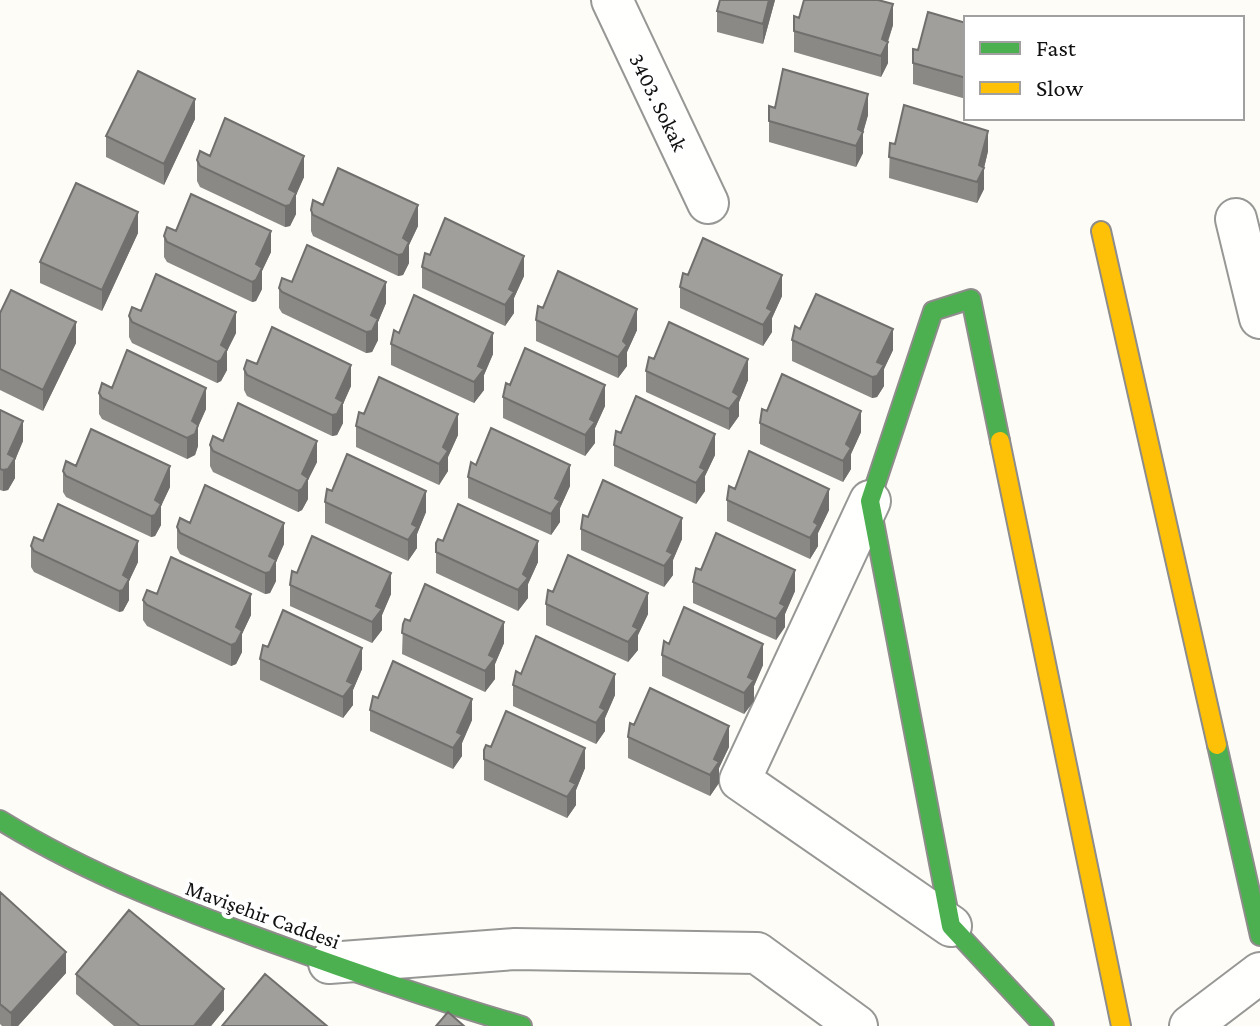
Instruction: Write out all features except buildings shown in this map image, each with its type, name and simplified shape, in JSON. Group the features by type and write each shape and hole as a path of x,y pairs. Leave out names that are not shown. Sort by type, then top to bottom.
{"street":[{"name":"3403. Sokak","path":"612,0 708,203"},
{"path":"1236,219 1260,318"},
{"path":"1101,231 1260,936"},
{"path":"1044,1026 951,926 740,780 870,501 933,311 971,299 1121,1026"},
{"path":"870,501 951,926"},
{"name":"Mavişehir Caddesi","path":"0,820 48,849 152,898 327,963 522,1026"},
{"path":"327,963 515,949 757,953 857,1026"},
{"path":"1190,1026 1260,973"}],"traffic: fast":[{"path":"1000,441 971,299 933,311 870,501 951,926 1044,1026"},
{"path":"1217,745 1260,936"},
{"path":"0,820 70,859 178,907 377,980 522,1026"}],"traffic: slow":[{"path":"1101,231 1217,745"},
{"path":"1000,441 1121,1026"}]}
